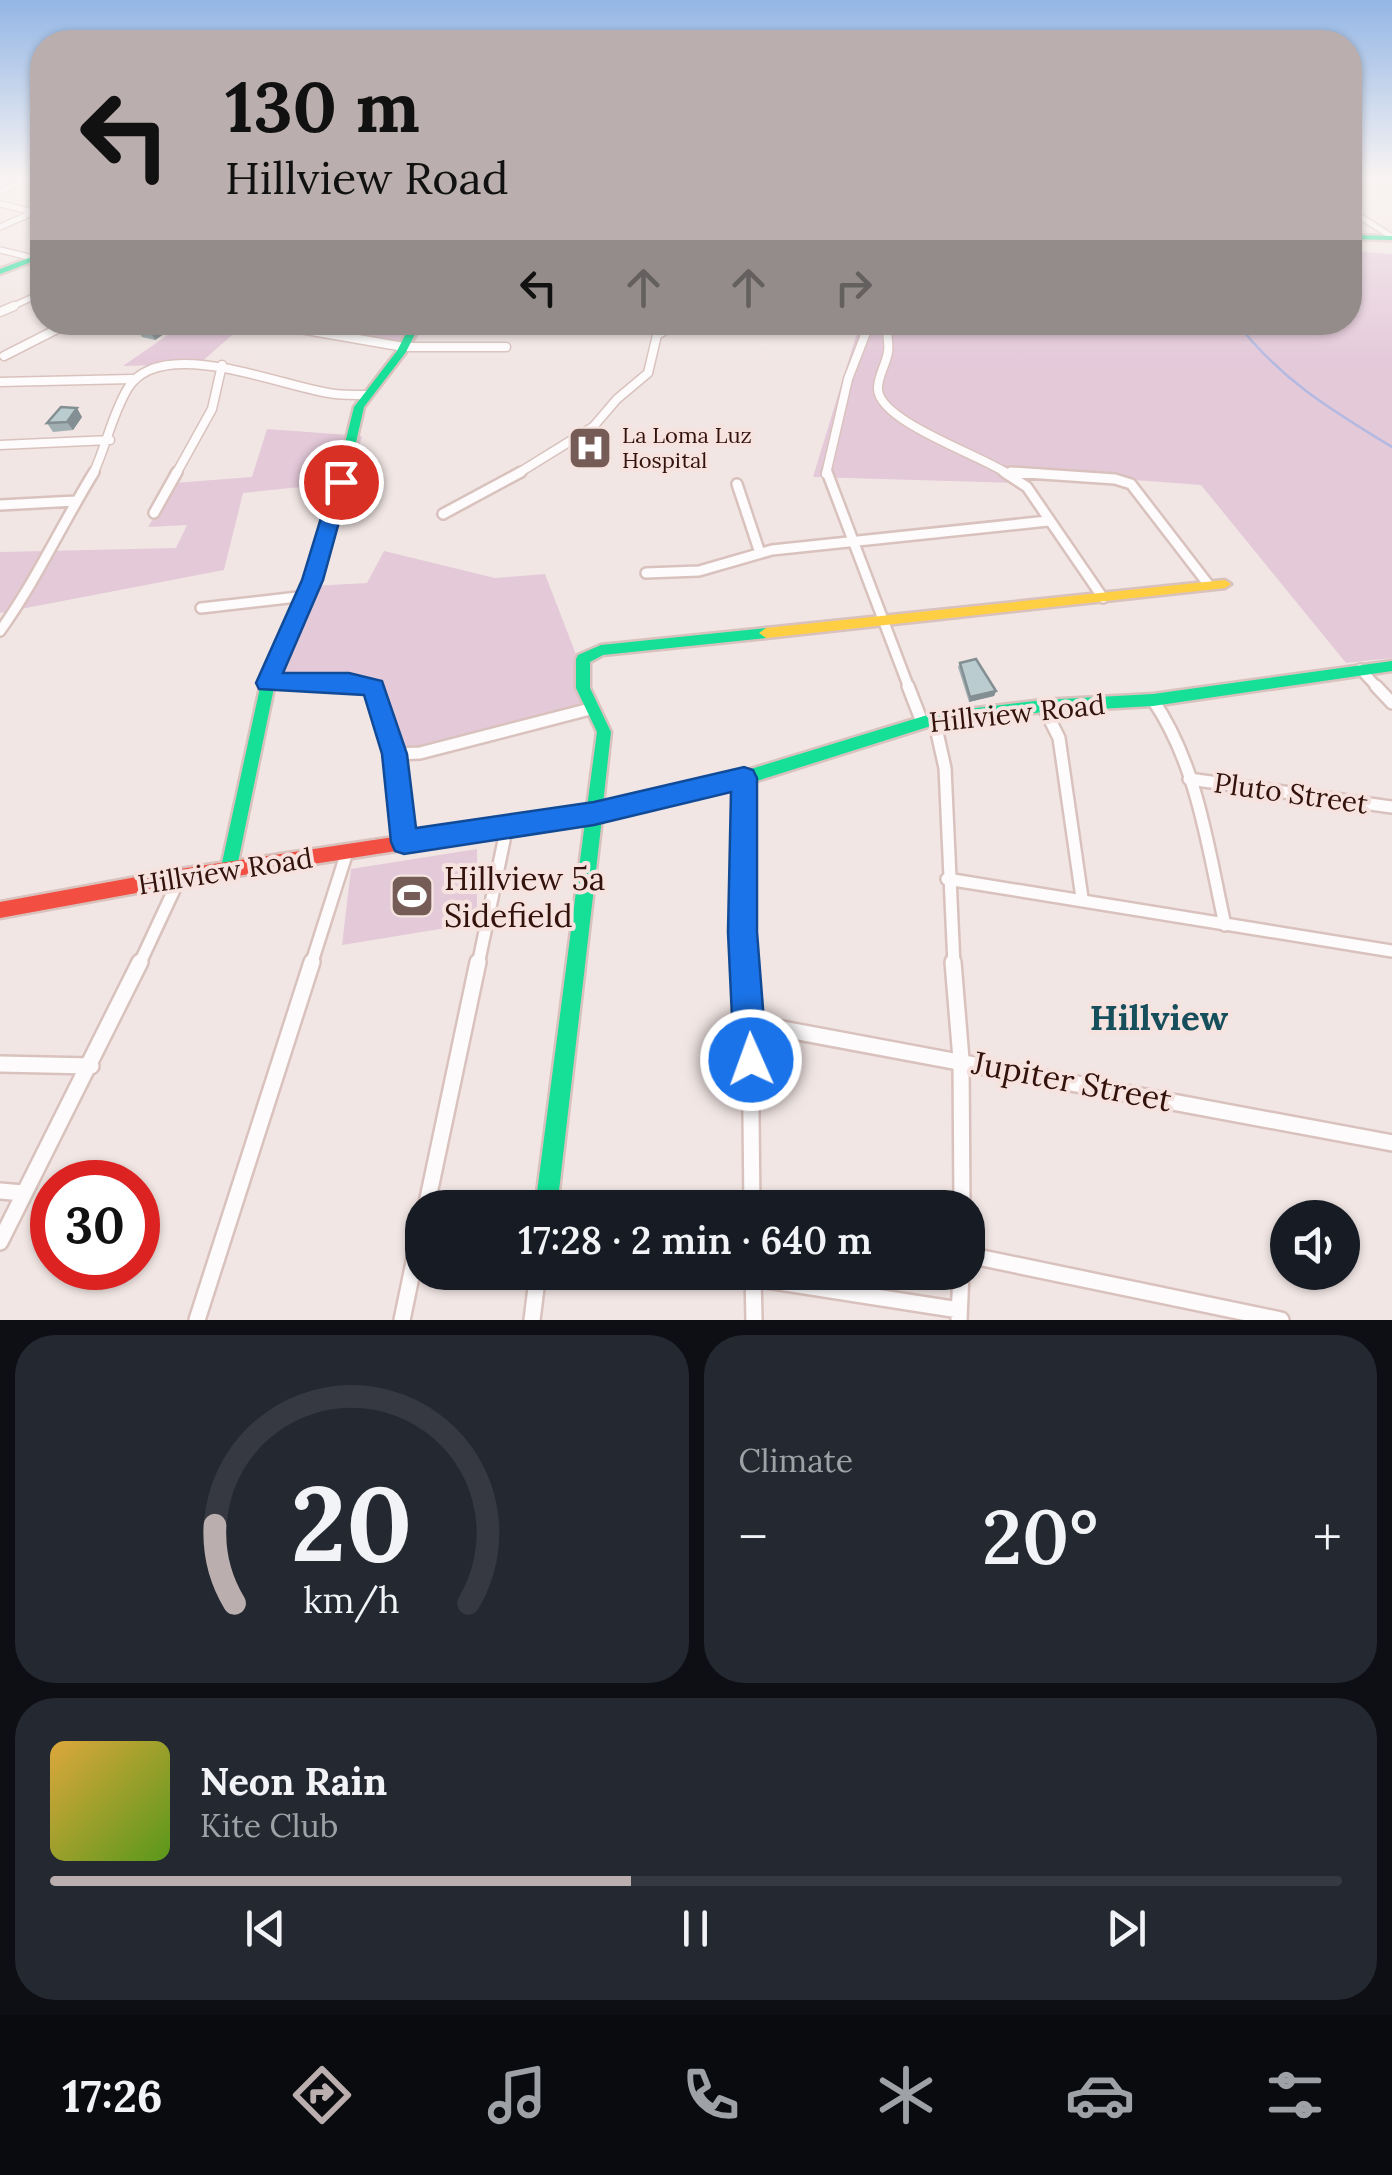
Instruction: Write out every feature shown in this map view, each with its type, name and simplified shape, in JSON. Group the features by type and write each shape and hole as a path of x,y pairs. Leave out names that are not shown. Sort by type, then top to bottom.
{"main road":[{"path":"0,272 30,262"},
{"path":"228,872 268,683 306,596 335,508 352,428 366,395 410,335"},
{"path":"548,1190 604,732 590,709 580,666 584,659 601,650 1225,584"},
{"name":"Hillview Road","path":"0,910 180,877 594,814 744,778 928,720 1043,706 1153,700 1392,666"}],"street":[{"path":"0,250 30,258"},
{"path":"0,312 30,298"},
{"path":"4,356 46,335"},
{"path":"335,335 404,347 506,346"},
{"path":"442,514 473,501 593,428 617,399 648,374 657,335"},
{"path":"865,335 848,379 826,470 849,541 928,720 945,768 947,879 961,1060 962,1190"},
{"path":"886,335 889,349 877,386 881,403 897,417 1005,470 1028,488 1103,598"},
{"path":"0,382 132,380 156,368 222,365 333,394 366,395"},
{"path":"154,512 212,409 222,365"},
{"path":"0,631 5,618 28,592 110,440 132,380"},
{"path":"0,444 110,440"},
{"path":"1005,470 1115,479 1131,484 1208,584"},
{"path":"1028,488 1044,476"},
{"path":"737,484 760,552"},
{"path":"0,505 76,501"},
{"path":"646,573 699,571 760,552 1048,521"},
{"path":"201,608 306,596"},
{"path":"1360,669 1392,702"},
{"path":"268,683 349,682 374,688 395,754 404,842"},
{"path":"1153,700 1168,719 1189,779 1225,925"},
{"path":"1043,706 1059,738 1082,898"},
{"path":"395,754 420,752 590,709"},
{"path":"744,778 743,932 750,1023 752,1190"},
{"name":"Pluto Street","path":"1189,779 1392,807"},
{"path":"430,1190 507,826"},
{"path":"197,1320 347,852"},
{"path":"0,1242 180,877"},
{"path":"947,879 1082,898 1392,952"},
{"name":"Jupiter Street","path":"750,1023 1392,1143"},
{"path":"0,1064 90,1066"},
{"path":"0,1191 22,1193"},
{"path":"985,1259 1281,1320"},
{"path":"402,1320 408,1290"},
{"path":"532,1320 536,1290"},
{"path":"753,1290 754,1320"},
{"path":"830,1290 959,1315 960,1290"}],"shaded area":[{"path":"1362,252 1392,254 1392,658 1346,663 1201,485 1004,470 1017,483 813,477 856,335 1362,335"},
{"path":"168,335 232,335 199,364 123,366"},
{"path":"343,335 419,335 413,346"},
{"path":"267,429 362,436 350,482 243,493 224,570 0,613 0,552 176,548 187,525 148,527 174,483 252,477"},
{"path":"384,551 495,578 545,574 577,657 585,705 402,750 376,679 276,680 312,586 367,583"},
{"name":"Hillview 5a Sidefield","path":"477,849 477,923 342,945 351,869"}],"building":[{"path":"61,407 77,408 67,422 47,423"},
{"path":"976,659 996,691 970,697 960,663"}],"waterway":[{"path":"1247,335 1289,377 1392,447"}],"traffic: fast":[{"path":"0,272 30,260"},
{"path":"228,872 268,683 312,581 335,508 359,407 410,335"},
{"path":"548,1190 604,732 583,688 583,659 601,650 766,633"},
{"path":"447,836 594,813 744,778 934,719 1043,706 1153,700 1392,666"}],"traffic: slow":[{"path":"766,633 1225,584"}],"traffic: jam":[{"path":"0,910 180,877 447,836"}],"place":[{"name":"La Loma Luz Hospital","path":"590,448"},
{"name":"Hillview 5a Sidefield","path":"412,896"}],"district":[{"name":"Hillview","path":"1159,1017"}],"route":[{"path":"341,482 312,580 268,683 349,682 374,688 395,754 404,842 594,814 744,778 743,932 751,1060"}]}
